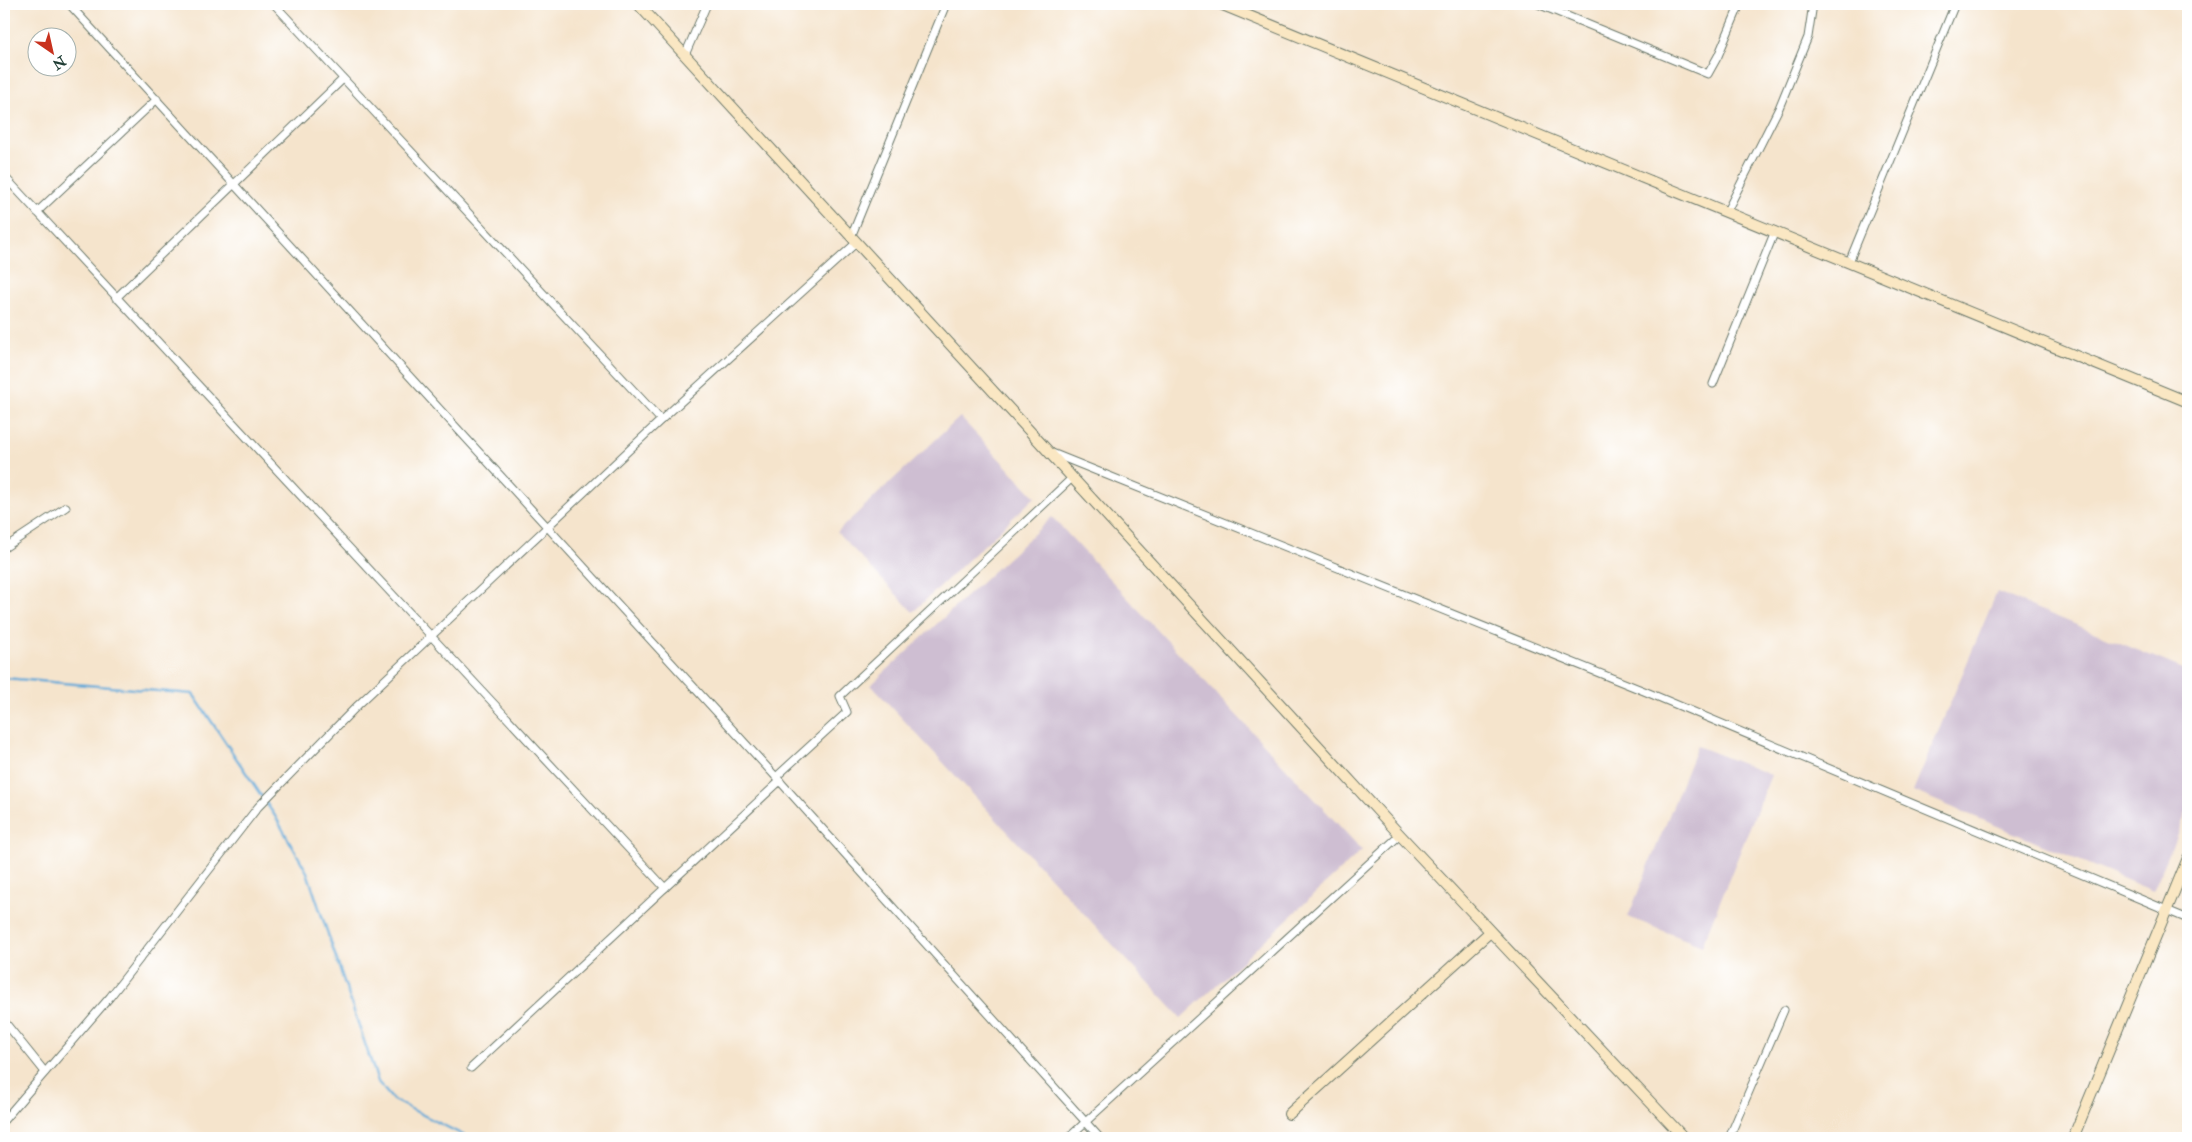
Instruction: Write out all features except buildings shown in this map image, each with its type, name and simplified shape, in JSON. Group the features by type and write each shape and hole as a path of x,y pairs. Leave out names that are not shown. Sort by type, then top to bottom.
{"street":[{"path":"69,4 778,779 1100,1138"},
{"path":"274,4 661,420"},
{"path":"638,4 1400,835 1684,1138"},
{"path":"685,55 707,4"},
{"path":"4,1120 110,997 258,807 272,792 358,705 853,240 946,4"},
{"path":"1220,4 2188,402"},
{"path":"1538,4 1708,74 1718,56 1740,4"},
{"path":"1726,211 1779,108 1808,37 1814,4"},
{"path":"1849,262 1955,4"},
{"path":"116,298 343,79"},
{"path":"37,212 157,99"},
{"path":"4,176 664,888"},
{"path":"1713,384 1775,232"},
{"path":"1049,452 1644,691 2188,919"},
{"path":"471,1068 664,888 847,712 840,696 1072,478"},
{"path":"4,548 66,507"},
{"path":"1068,1138 1400,835"},
{"path":"2073,1138 2188,858"},
{"path":"1290,1114 1490,932"},
{"path":"1730,1138 1784,1010"},
{"path":"4,1021 45,1072"}],"shaded area":[{"path":"960,417 1035,497 913,612 837,532"},
{"path":"1052,517 1362,850 1181,1018 871,685"},
{"path":"1997,592 2188,671 2188,809 2153,891 1913,791"},
{"path":"1697,746 1771,775 1702,946 1628,917"}],"waterway":[{"path":"4,678 193,694 275,816 307,872 378,1082 393,1100 469,1138"}]}
